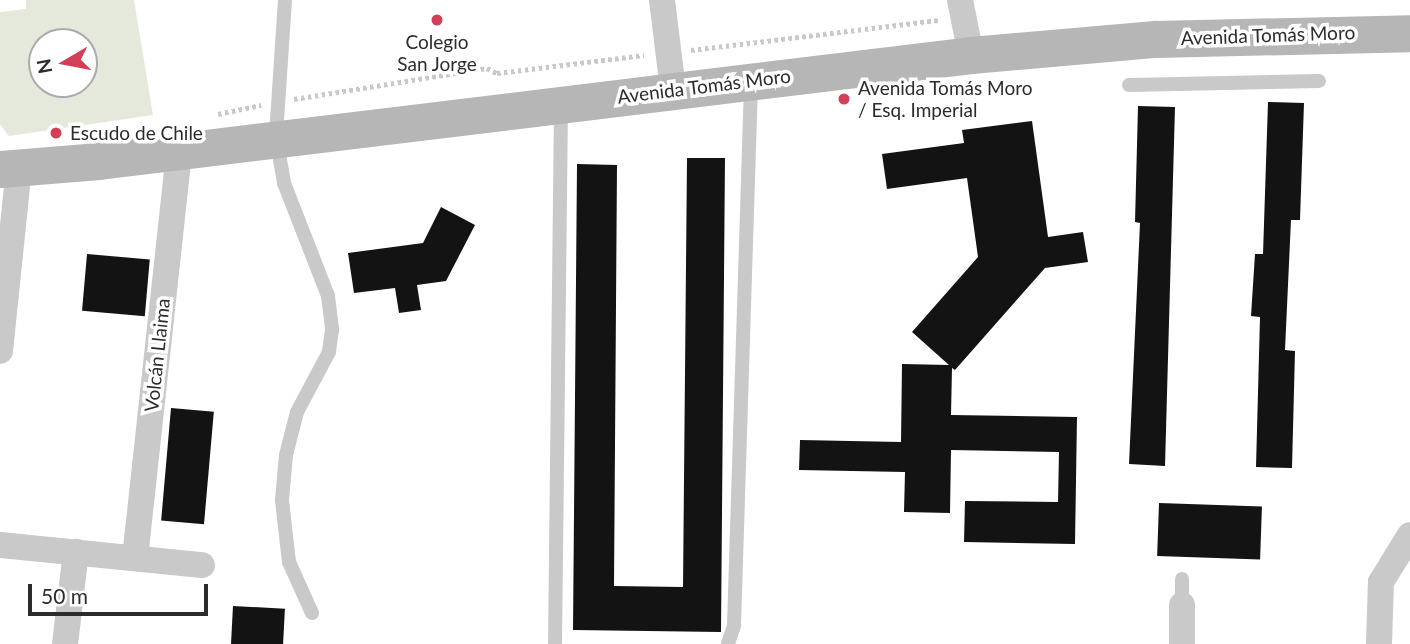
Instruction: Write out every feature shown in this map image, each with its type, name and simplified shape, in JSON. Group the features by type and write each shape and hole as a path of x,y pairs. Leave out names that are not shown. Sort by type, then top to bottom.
{"main road":[{"name":"Avenida Tomás Moro","path":"10,168 179,151 277,119 561,103 971,55 1155,39 1410,33"}],"street":[{"path":"662,0 673,90"},
{"path":"961,8 971,55"},
{"name":"Volcán Llaima","path":"135,558 179,151"},
{"path":"0,351 10,168"},
{"path":"1379,644 1381,582 1410,535"},
{"path":"0,545 202,565"},
{"path":"65,644 76,552"},
{"path":"1182,592 1182,644"}],"lane":[{"path":"285,0 277,119 284,183 328,296 332,330 329,352 297,412 286,455 282,500 289,562 312,613"},
{"path":"729,644 734,625 751,81"},
{"path":"1129,85 1319,81"},
{"path":"555,644 561,103"}],"path":[{"path":"214,115 277,119 487,68 497,74 668,52 961,8"}],"shaded area":[{"path":"26,0 134,0 153,115 9,136 0,124 0,12 26,9"}],"building":[{"path":"1268,102 1304,103 1300,220 1291,220 1285,350 1295,351 1292,468 1256,467 1260,317 1251,316 1255,254 1263,254"},
{"path":"1138,106 1175,107 1165,466 1129,464 1140,223 1135,222"},
{"path":"1032,121 1048,237 1083,232 1088,262 1045,268 955,370 952,368 951,415 1077,417 1075,544 964,542 965,501 1058,502 1059,452 951,450 950,513 904,512 905,472 799,470 800,440 901,442 902,364 949,365 912,332 978,257 967,178 887,189 882,154 964,143 962,130"},
{"path":"687,158 725,158 721,632 573,630 577,164 617,165 614,586 683,587"},
{"path":"441,207 475,225 446,281 417,285 421,310 399,313 395,288 354,293 348,253 423,243"},
{"path":"87,254 150,259 145,316 82,311"},
{"path":"171,408 214,412 204,524 161,521"},
{"path":"1159,503 1262,507 1260,560 1157,556"},
{"path":"233,606 285,609 283,644 231,644"}],"place":[{"name":"Colegio San Jorge","path":"437,20"},
{"name":"Avenida Tomás Moro / Esq. Imperial","path":"844,99"},
{"name":"Escudo de Chile","path":"56,133"}]}
